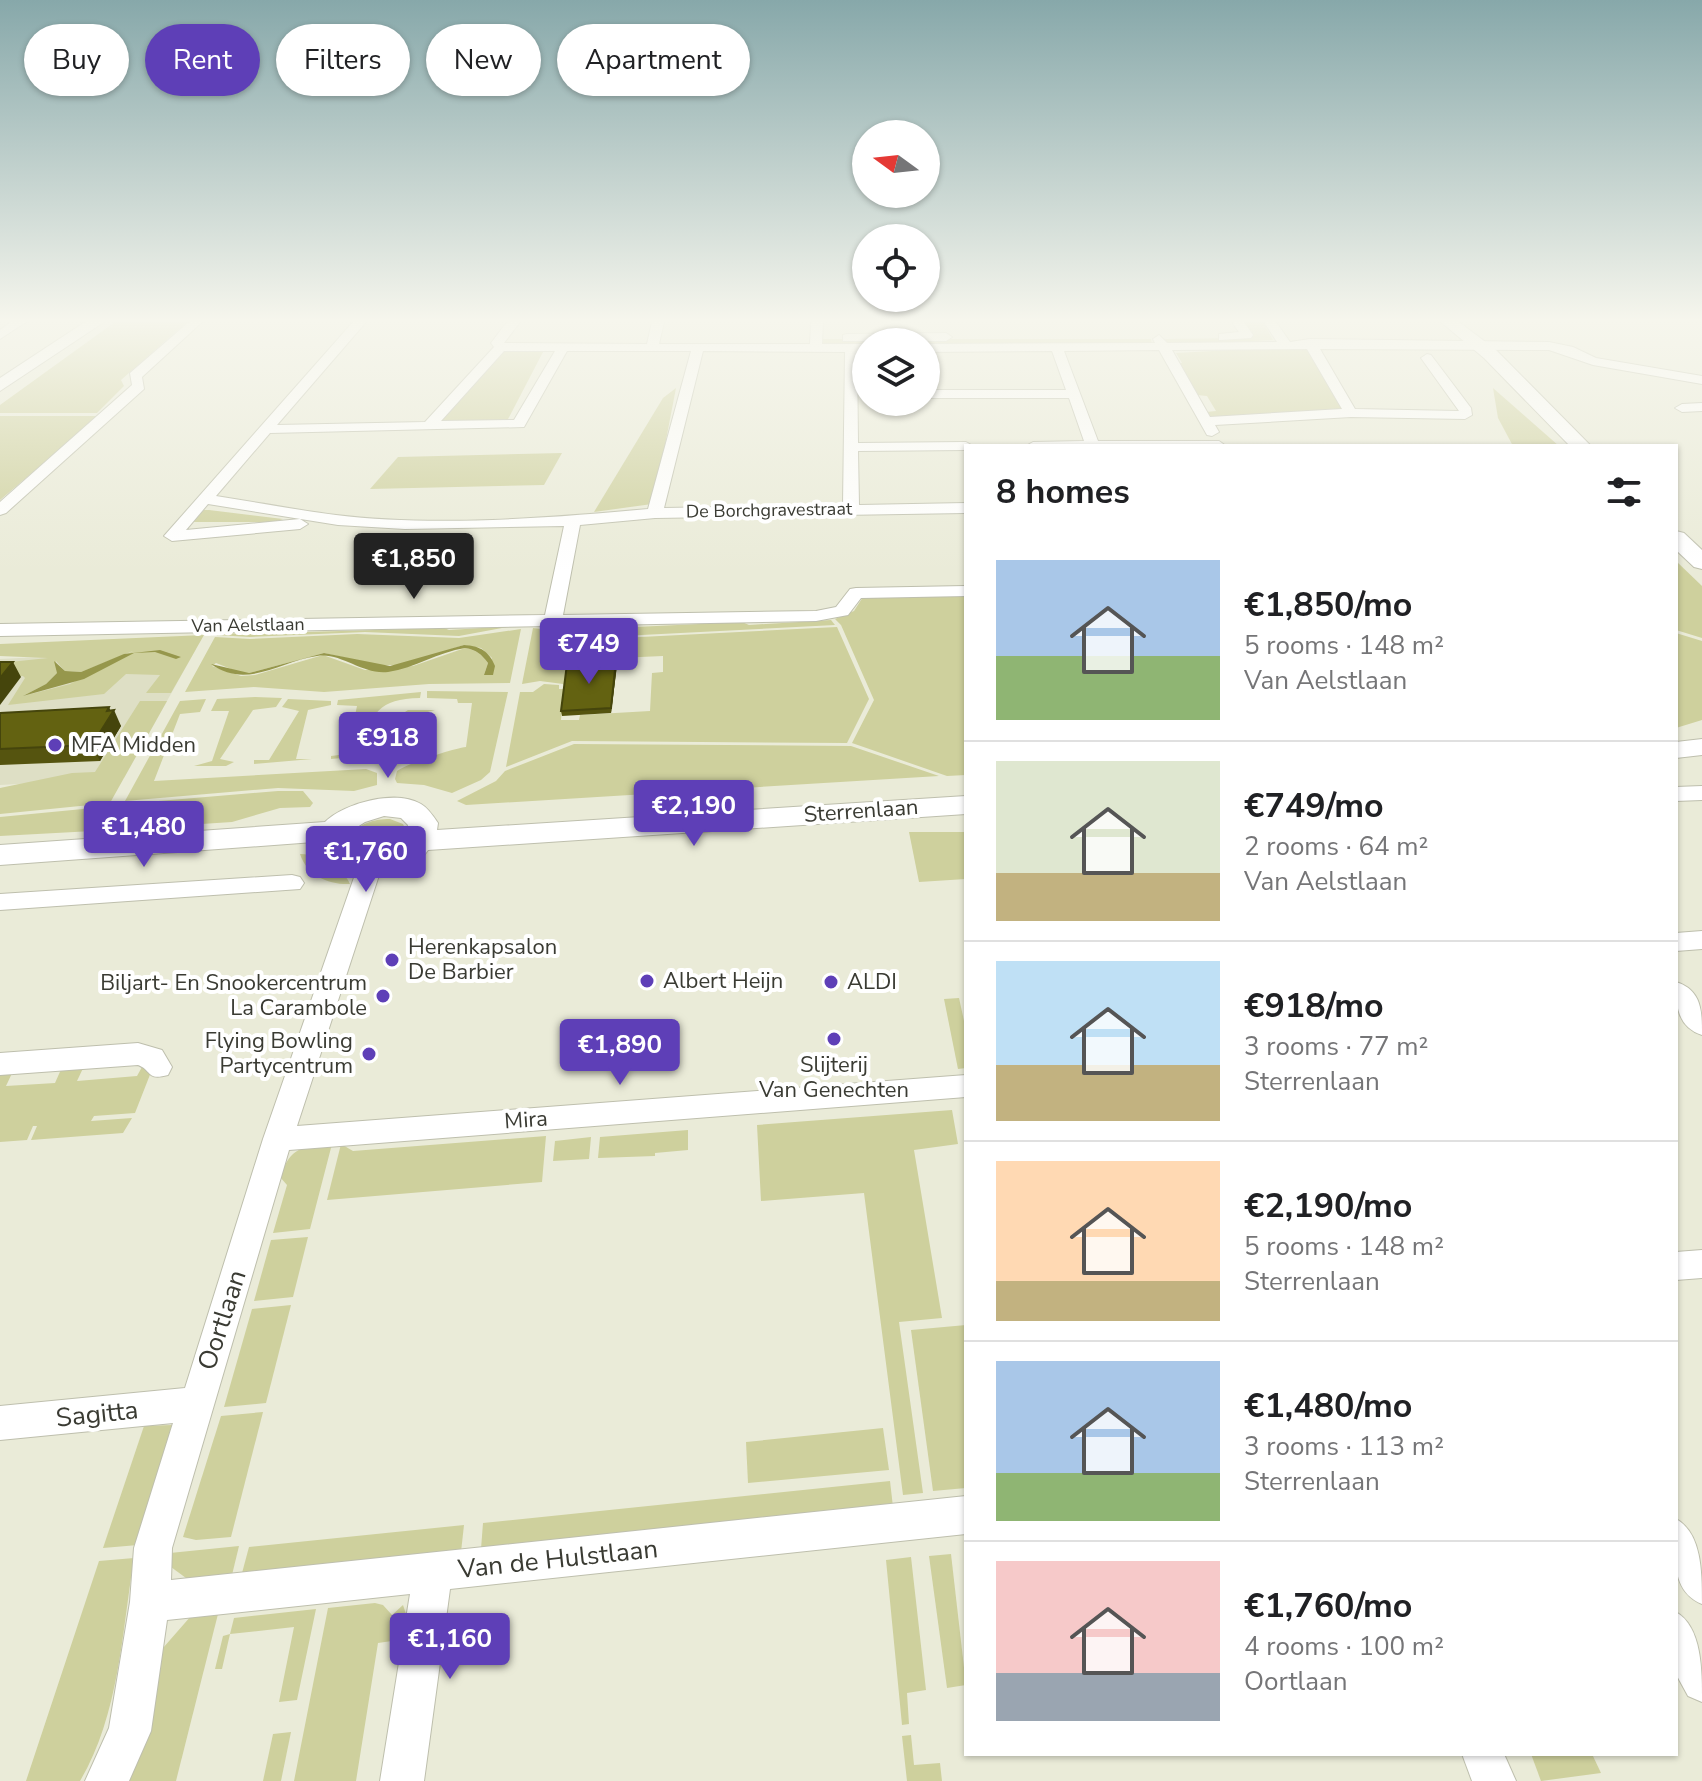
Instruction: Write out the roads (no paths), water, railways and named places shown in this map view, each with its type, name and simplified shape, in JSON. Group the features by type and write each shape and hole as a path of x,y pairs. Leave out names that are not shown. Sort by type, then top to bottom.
{"street":[{"path":"0,510 120,405"},
{"path":"287,405 172,536 338,520"},
{"path":"429,426 448,405"},
{"path":"266,429 519,424 530,405"},
{"path":"655,513 683,405"},
{"path":"1078,405 1092,444"},
{"path":"1196,405 1219,444"},
{"path":"1346,405 1351,413"},
{"path":"1205,421 1351,413 1465,415 1462,405"},
{"path":"1538,405 1579,444"},
{"path":"1682,408 1702,407"},
{"path":"851,508 851,447 855,416"},
{"path":"851,447 964,446"},
{"path":"205,499 338,520"},
{"name":"De Borchgravestraat","path":"338,520 405,524 573,521 655,513 964,508"},
{"path":"553,621 573,521"},
{"path":"1678,540 1702,562"},
{"name":"Van Aelstlaan","path":"0,630 830,616 842,611 856,593 964,591"},
{"path":"1678,750 1702,747"},
{"path":"1678,762 1702,760"},
{"path":"1678,794 1702,793"},
{"name":"Sterrenlaan","path":"422,832 465,824 964,795"},
{"name":"Sterrenlaan","path":"422,832 964,805"},
{"path":"0,865 330,838 352,816 384,807 410,810 422,832 400,857 370,866 336,860 330,838"},
{"path":"0,855 330,838"},
{"name":"Oortlaan","path":"107,1781 130,1731 150,1602 153,1548 278,1139 370,866"},
{"path":"0,902 292,883"},
{"path":"1678,942 1702,940"},
{"path":"1678,995 1702,1025"},
{"path":"0,1064 138,1054 152,1058 158,1067"},
{"name":"Mira","path":"278,1139 964,1086"},
{"path":"1678,1266 1702,1264"},
{"name":"Sagitta","path":"0,1423 195,1404"},
{"name":"Van de Hulstlaan","path":"150,1602 964,1515"},
{"path":"1678,1542 1702,1585"},
{"path":"402,1781 433,1573"},
{"path":"1686,1639 1702,1682"},
{"path":"1484,1756 1494,1781"}],"place":[{"name":"MFA Midden","path":"55,745"},
{"name":"Herenkapsalon De Barbier","path":"392,960"},
{"name":"Albert Heijn","path":"647,981"},
{"name":"ALDI","path":"831,982"},
{"name":"Biljart- En Snookercentrum La Carambole","path":"383,996"},
{"name":"Slijterij Van Genechten","path":"834,1039"},
{"name":"Flying Bowling Partycentrum","path":"369,1054"}]}
